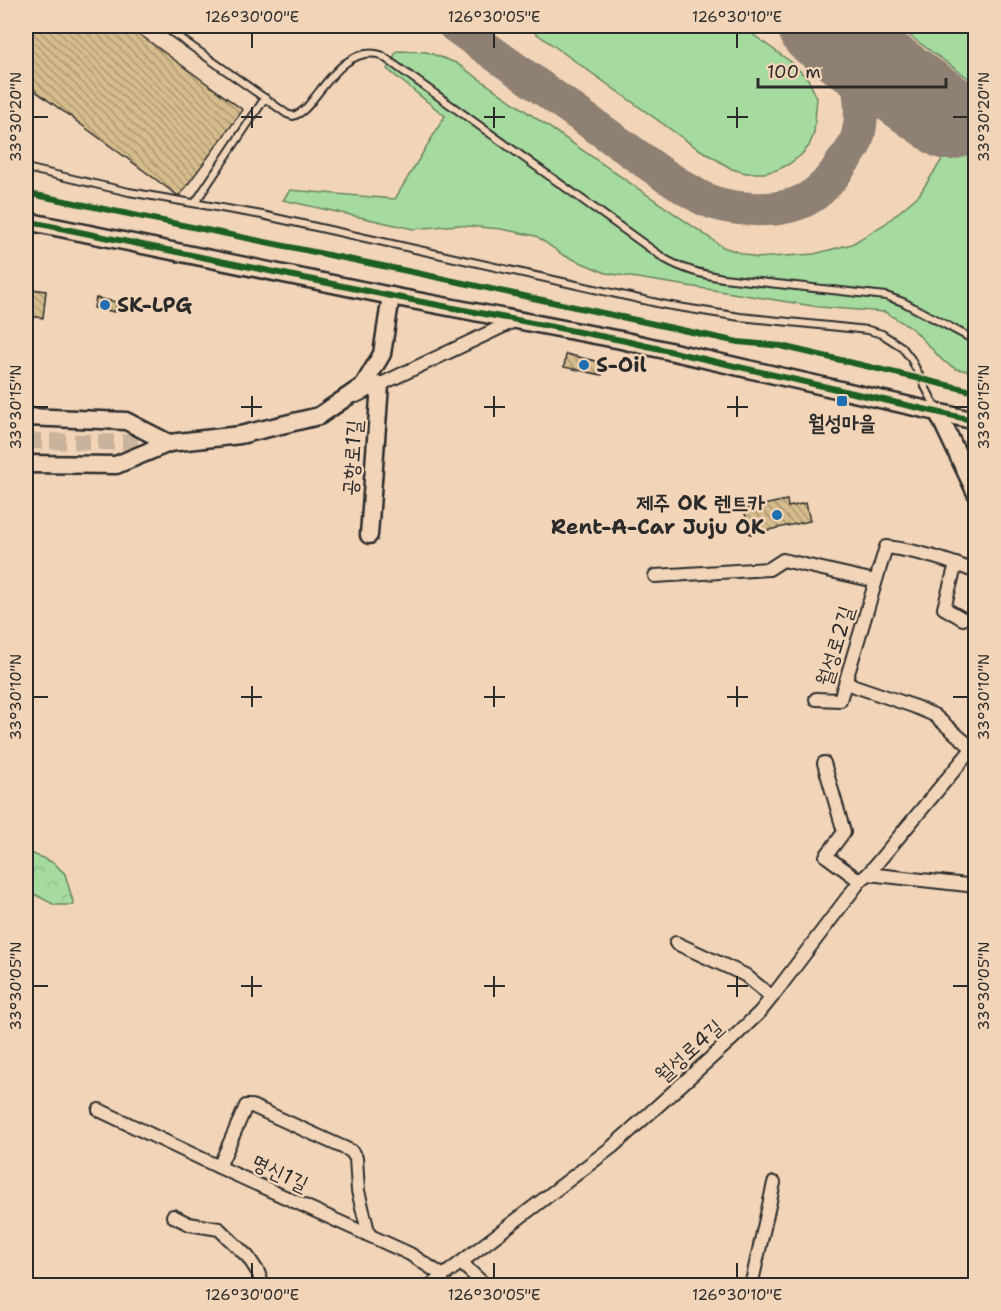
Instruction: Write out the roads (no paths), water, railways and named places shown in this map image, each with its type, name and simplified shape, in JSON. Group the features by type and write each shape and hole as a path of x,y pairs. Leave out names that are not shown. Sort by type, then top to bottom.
{"street":[{"path":"26,221 391,296 621,340 975,421"},
{"name":"공항로1길","path":"26,464 116,465 169,443 240,435 319,416 363,386 382,354 391,296"},
{"path":"331,408 516,320"},
{"name":"공항로1길","path":"369,535 380,385"},
{"path":"938,413 975,493"},
{"path":"26,417 126,421 169,443"},
{"name":"월성로2길","path":"816,699 840,700 886,547 913,550 975,572"},
{"name":"월성로2길","path":"655,576 769,569 783,560 875,581"},
{"path":"956,564 945,608 963,619"},
{"path":"846,683 934,714 974,746"},
{"name":"월성로4길","path":"430,1286 612,1147 760,1012 864,877 974,746"},
{"path":"824,763 844,832 826,856 864,877 975,887"},
{"path":"676,943 745,975 772,997"},
{"path":"219,1167 246,1106 252,1106 351,1151 356,1158 358,1191 369,1235"},
{"name":"명신1길","path":"99,1110 410,1254 442,1275"},
{"path":"751,1286 774,1183"},
{"path":"173,1216 189,1224 219,1229 248,1257 258,1272 263,1286"},
{"path":"461,1263 486,1286"}],"lane":[{"path":"163,26 286,114 293,116 308,106 344,64 365,53 381,55 666,260 679,267 723,278 886,296 903,302 975,341"},
{"path":"195,203 265,98"},
{"path":"26,168 129,192 262,215 666,305 740,317 868,330 882,334 902,347 911,359 938,413"}],"tunnel":[{"path":"26,441 169,443"}],"place":[{"name":"SK-LPG","path":"105,305"},
{"name":"S-Oil","path":"584,365"},
{"name":"월성마을","path":"842,401"},
{"name":"제주 OK 렌트카 Rent-A-Car Juju OK","path":"777,515"}]}
